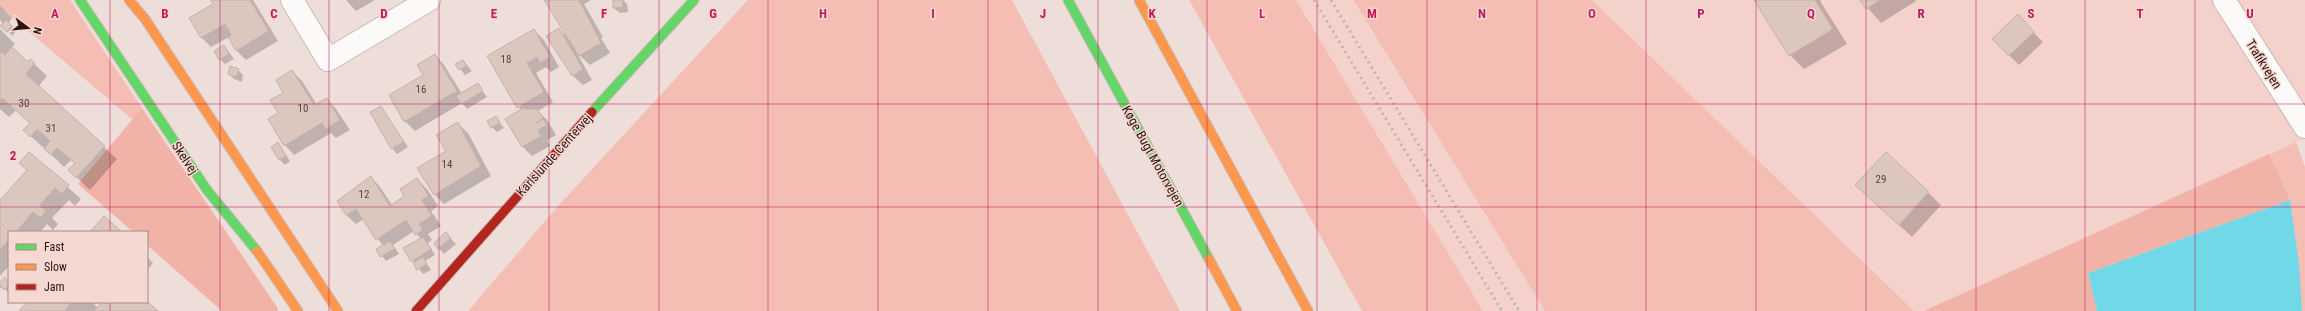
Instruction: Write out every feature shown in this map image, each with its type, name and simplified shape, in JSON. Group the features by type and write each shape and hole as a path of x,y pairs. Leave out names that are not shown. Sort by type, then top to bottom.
{"main road":[{"name":"Skelvej","path":"80,0 207,190 269,266 298,311"},
{"path":"129,0 145,20 338,311"},
{"name":"Karlslunde Centervej","path":"416,311 565,142 694,0"},
{"name":"Køge Bugt Motorvejen","path":"1068,0 1237,311"},
{"path":"1139,0 1308,311"}],"street":[{"path":"292,0 328,60 429,0"},
{"name":"Trafikvejen","path":"2224,0 2305,127"}],"shaded area":[{"path":"0,0 70,0 142,108 133,120 0,7"},
{"path":"748,0 1012,0 1180,311 468,311 558,206"},
{"path":"1189,0 1296,0 1483,311 1362,311"},
{"path":"1296,0 1352,0 1545,311 1483,311"},
{"path":"1353,0 1592,0 1914,311 1545,311"},
{"path":"1592,0 2305,0 2305,138 1924,311 1914,311"},
{"path":"142,108 277,307 278,311 222,311 148,246 148,231 132,231 78,184"},
{"path":"2296,142 2305,167 2305,311 2302,311 2290,200 2269,155"},
{"path":"2269,154 2290,200 2088,273 2097,311 1924,311"}],"water":[{"path":"2290,200 2299,264 2302,311 2097,311 2088,273"}],"building":[{"path":"211,0 250,0 269,31 236,51 228,37 231,35 225,24 201,38 189,18 213,4"},
{"path":"544,0 579,0 601,43 579,56"},
{"path":"613,0 622,0 623,7 613,8"},
{"path":"1754,0 1815,0 1833,29 1789,56"},
{"path":"1860,0 1880,0 1866,9"},
{"path":"2018,14 2034,32 2009,56 1992,39"},
{"path":"6,20 12,26 7,32 0,26"},
{"path":"559,28 583,69 572,76 546,36"},
{"path":"534,29 550,57 540,63 537,57 527,63 544,92 517,108 487,56"},
{"path":"224,45 229,54 219,60 214,51"},
{"path":"12,47 28,62 30,59 35,63 26,74 105,146 76,178 68,170 75,163 57,148 51,155 44,149 50,141 37,129 30,137 23,130 30,123 2,98 0,101 0,51 5,55"},
{"path":"435,54 457,91 404,122 389,95 423,75 417,65"},
{"path":"463,60 467,66 459,70 455,64"},
{"path":"230,66 239,69 236,77 228,74"},
{"path":"292,70 314,105 327,98 340,120 326,129 322,123 284,146 268,119 278,113 270,100 283,93 276,80"},
{"path":"478,83 483,91 461,104 456,96"},
{"path":"381,106 404,142 391,149 370,112"},
{"path":"524,107 525,109 537,109 543,118 535,124 543,119 547,125 538,130 541,136 522,147 505,119"},
{"path":"496,116 500,123 491,128 487,121"},
{"path":"458,122 481,166 434,195 417,168 446,151 436,135"},
{"path":"278,142 286,156 279,160 271,147"},
{"path":"29,152 69,185 62,194 55,188 40,205 46,211 40,218 33,212 17,231 8,231 8,241 0,250 0,200 27,170 19,163"},
{"path":"1886,152 1929,192 1899,225 1855,185"},
{"path":"371,176 390,206 404,196 400,189 417,178 429,196 422,200 432,216 419,224 423,230 415,235 406,220 376,240 356,209 346,215 337,201"},
{"path":"104,216 121,231 91,231"},
{"path":"446,232 451,238 438,249 434,243"},
{"path":"423,237 431,249 411,262 403,248"},
{"path":"390,241 395,249 380,257 376,249"},
{"path":"423,257 427,264 417,270 413,263"},
{"path":"5,277 8,286 4,290 0,285 0,282"},
{"path":"148,302 158,311 94,311 100,305 99,303"},
{"path":"26,303 71,303 64,311 19,311"}],"railway":[{"path":"1314,0 1502,311"},
{"path":"1331,0 1519,311"}],"traffic: fast":[{"path":"80,0 207,190 257,251"},
{"path":"592,112 694,0"},
{"path":"1068,0 1209,259"}],"traffic: slow":[{"path":"129,0 145,19 338,311"},
{"path":"1139,0 1308,311"},
{"path":"257,251 298,311"},
{"path":"1209,259 1237,311"}],"traffic: jam":[{"path":"416,311 592,112"}]}
